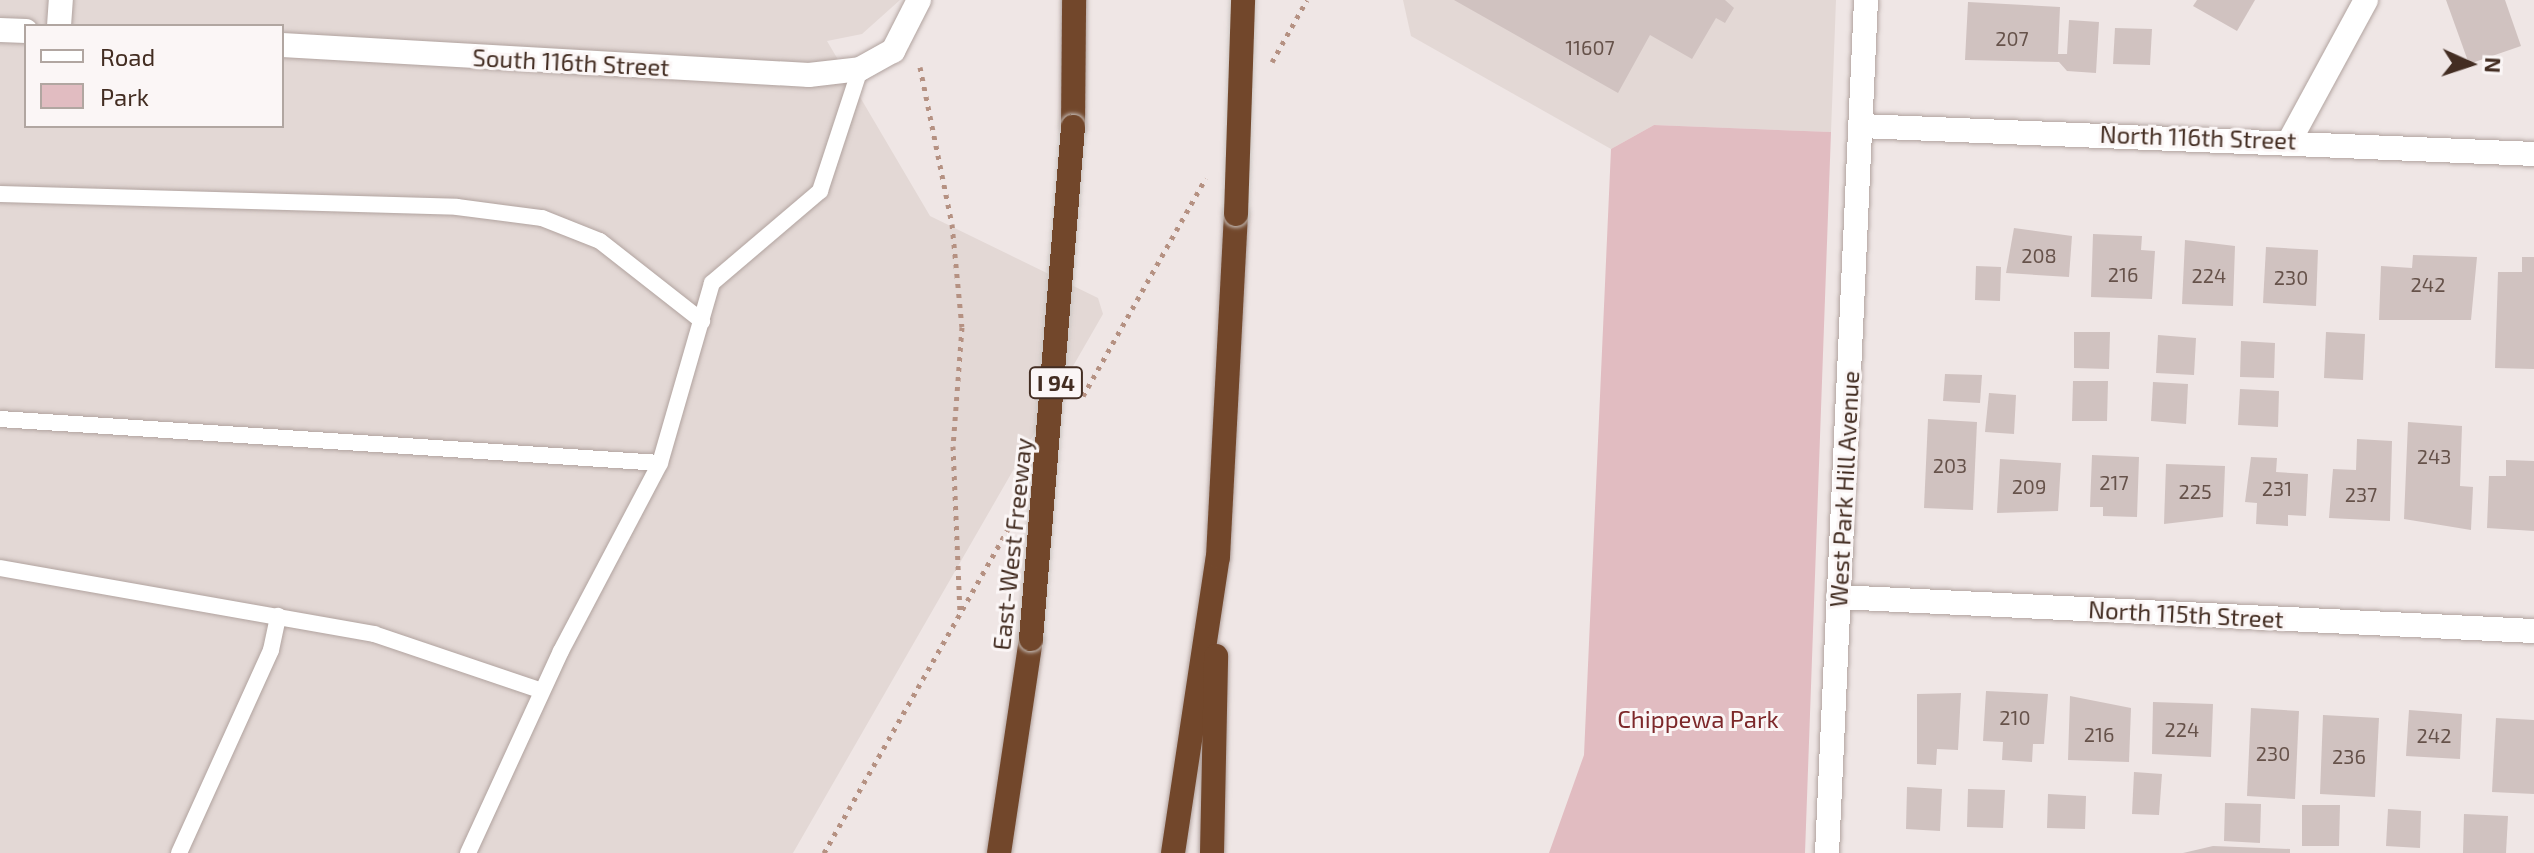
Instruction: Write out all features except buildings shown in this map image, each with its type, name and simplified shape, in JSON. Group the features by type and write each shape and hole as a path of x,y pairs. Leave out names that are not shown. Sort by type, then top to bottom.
{"highway":[{"name":"East-West Freeway","path":"999,853 1031,639 1073,127 1074,0"},
{"path":"1212,853 1218,557 1232,358 1243,0"},
{"path":"1173,853 1218,557"}],"street":[{"path":"59,24 61,0"},
{"path":"860,69 893,51 911,25 919,0"},
{"name":"West Park Hill Avenue","path":"1827,853 1866,0"},
{"path":"2290,140 2366,0"},
{"path":"0,30 24,31"},
{"name":"South 116th Street","path":"284,45 809,75 860,69"},
{"name":"North 116th Street","path":"1861,126 2290,140 2534,154"},
{"name":"North 115th Street","path":"1838,597 2534,631"}],"lane":[{"path":"468,853 542,691 660,463 712,283 820,191 860,69"},
{"path":"0,194 457,207 542,218 600,241 702,321"},
{"path":"0,419 660,463"},
{"path":"0,568 374,634 542,691"},
{"path":"179,853 271,650 278,616"}],"path":[{"path":"911,25 958,280 960,614"}],"shaded area":[{"path":"0,0 900,0 862,34 827,41 930,216 1098,298 1103,314 793,853 0,853"},
{"path":"1403,0 1836,0 1831,132 1654,125 1611,149 1411,36"}],"green space":[{"name":"Chippewa Park","path":"1654,125 1831,132 1805,853 1549,853 1584,755 1611,149"}]}
